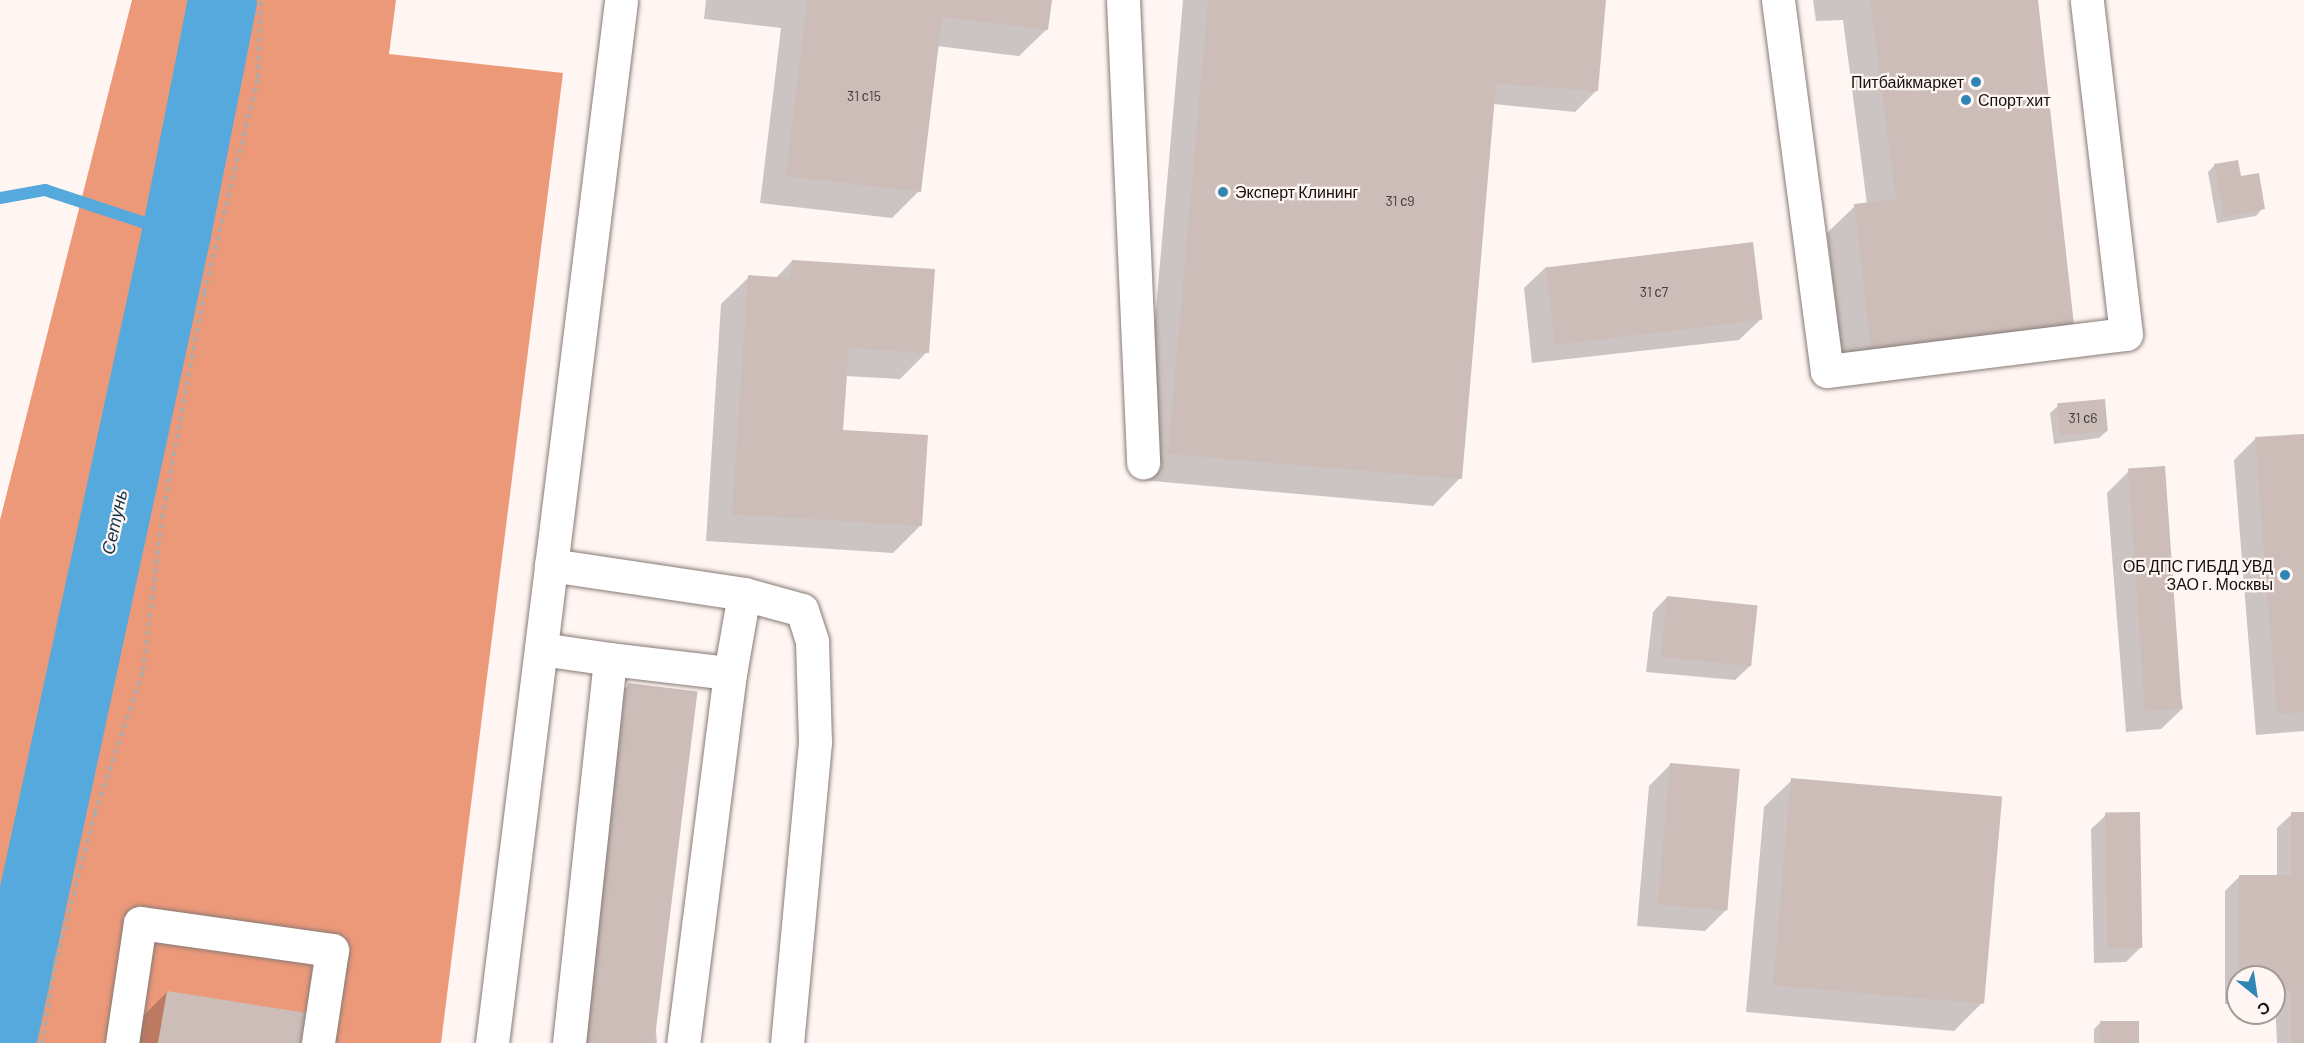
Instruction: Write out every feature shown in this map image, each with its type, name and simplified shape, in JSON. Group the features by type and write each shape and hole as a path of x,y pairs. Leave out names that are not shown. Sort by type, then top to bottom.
{"lane":[{"path":"1123,0 1143,463"},
{"path":"1778,0 1827,371 2126,334 2087,0"},
{"path":"492,1043 621,2"},
{"path":"551,565 744,594 802,610 812,641 814,742 787,1043"},
{"path":"682,1043 730,673 744,594"},
{"path":"541,649 730,673"},
{"path":"569,1043 610,658"},
{"path":"123,1043 140,923 332,950 318,1043"}],"path":[{"path":"42,1043 55,965 92,824 143,671 162,518 204,292 258,78 261,0"}],"shaded area":[{"path":"132,0 396,0 389,54 563,73 441,1043 0,1043 0,520"}],"building":[{"path":"807,0 1052,0 1048,30 942,17 921,192 786,176"},
{"path":"1208,0 1606,0 1598,91 1496,84 1462,479 1168,454"},
{"name":"Спорт хит","path":"1870,0 2038,0 2074,325 1871,348 1854,204 1896,199"},
{"path":"2238,160 2241,176 2259,173 2265,209 2224,217 2214,164"},
{"path":"1753,242 1763,319 1555,345 1546,267"},
{"path":"792,260 935,269 929,353 849,348 843,430 928,435 922,526 732,514 748,275 790,278"},
{"path":"2105,399 2108,431 2060,435 2057,403"},
{"name":"ОБ ДПС ГИБДД УВД ЗАО г. Москвы","path":"2304,434 2304,712 2277,714 2255,437"},
{"path":"2165,466 2182,708 2145,711 2128,469"},
{"path":"1667,596 1758,606 1751,666 1661,657"},
{"path":"628,683 697,692 654,1043 584,1042"},
{"path":"1670,763 1740,769 1727,911 1658,904"},
{"path":"1791,778 2002,796 1984,1004 1773,985"},
{"path":"2140,812 2142,948 2107,949 2105,813"},
{"path":"2291,812 2304,812 2304,1043 2291,1043 2291,990 2286,990 2286,965 2239,965 2239,875 2291,875"},
{"path":"167,991 307,1013 302,1043 158,1043"},
{"path":"2100,1021 2139,1021 2139,1043 2100,1043"}],"waterway":[{"name":"Сетунь","path":"1,1043 176,233 222,0"},
{"path":"0,198 45,190 176,233"}],"place":[{"name":"Питбайкмаркет","path":"1976,82"},
{"name":"Спорт хит","path":"1966,100"},
{"name":"Эксперт Клининг","path":"1223,192"},
{"name":"ОБ ДПС ГИБДД УВД ЗАО г. Москвы","path":"2285,575"}]}
